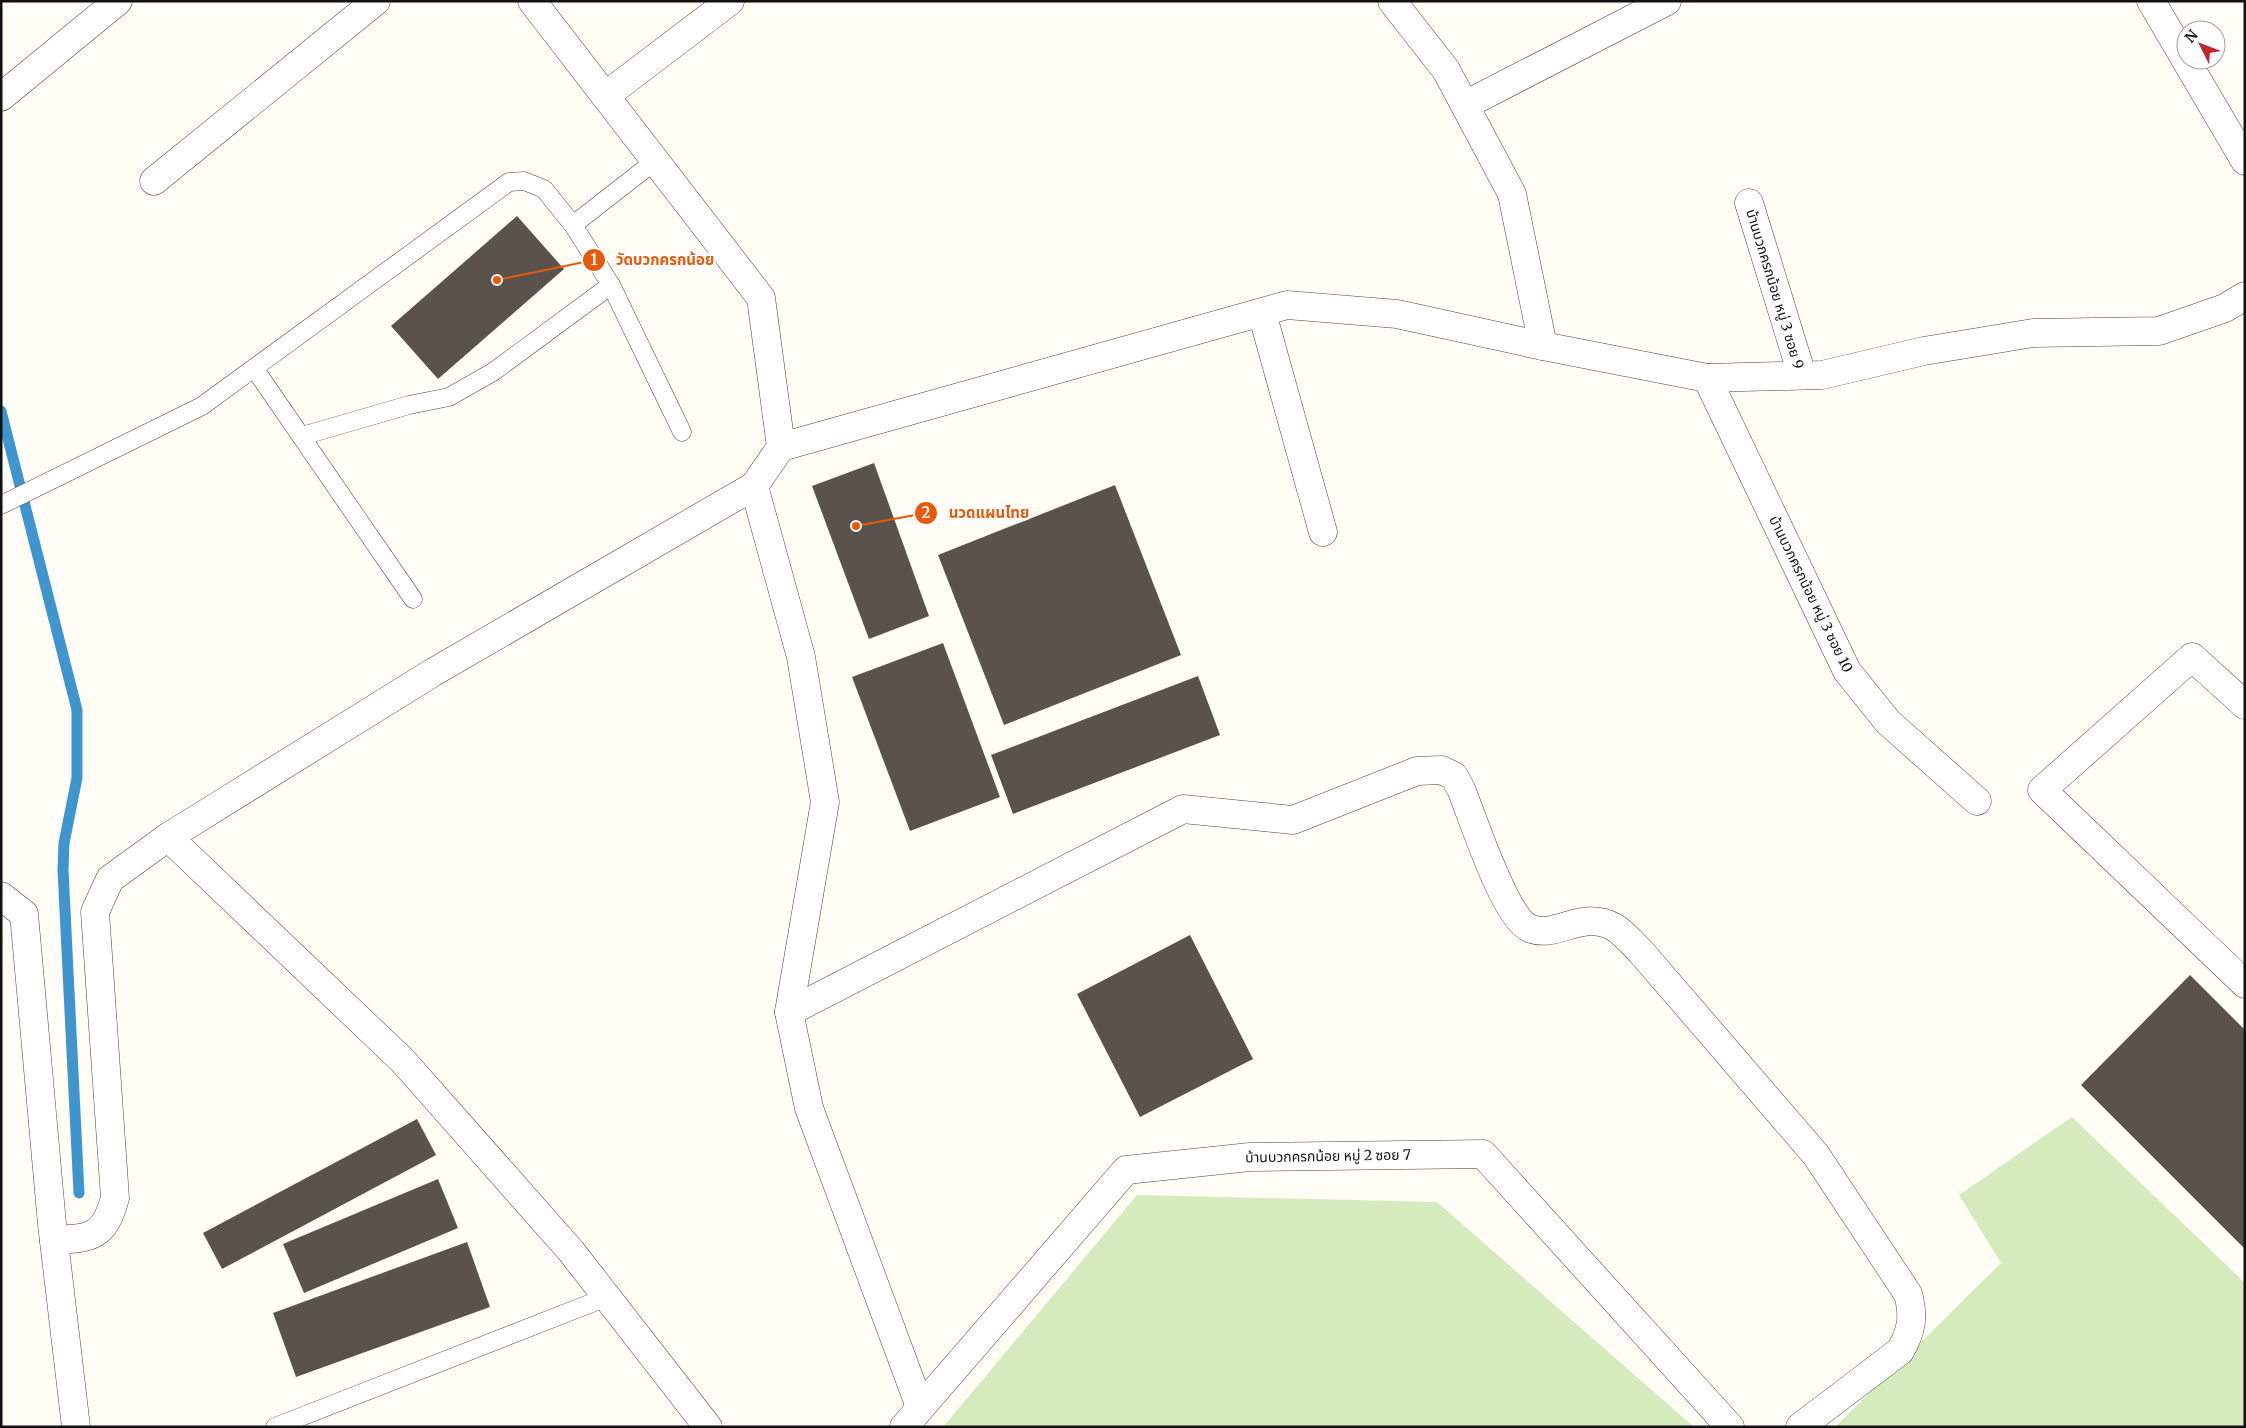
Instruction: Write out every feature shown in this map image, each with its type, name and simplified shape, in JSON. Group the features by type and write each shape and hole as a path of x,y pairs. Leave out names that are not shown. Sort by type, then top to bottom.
{"street":[{"path":"1,97 118,1"},
{"path":"154,181 376,1"},
{"path":"532,1 761,298 780,447"},
{"path":"605,96 730,1"},
{"path":"1392,1 1446,70 1512,194 1543,346"},
{"path":"1465,105 1667,1"},
{"path":"2151,1 2245,161"},
{"name":"บ้านบวกครกน้อย หมู่ 3 ซอย 9","path":"1749,203 1802,376"},
{"path":"54,1240 88,1238 109,1219 115,1198 95,912 110,879 168,837 432,672 754,486 780,447 1288,306 1397,314 1543,346 1707,378 1822,375 1924,351 2033,333 2159,331 2225,308 2245,296"},
{"path":"1262,313 1323,532"},
{"name":"บ้านบวกครกน้อย หมู่ 3 ซอย 10","path":"1707,378 1847,671 1888,722 1977,801"},
{"path":"754,486 800,657 826,802 789,1012 809,1108 912,1417"},
{"path":"2245,705 2192,657 2042,790 2245,984"},
{"path":"789,1012 1183,810 1292,820 1417,771 1440,770 1454,776 1462,789 1506,902 1518,920 1529,928 1542,931 1592,920 1616,928 1642,953 1816,1155 1908,1294 1912,1321 1909,1335 1900,1351 1800,1427"},
{"path":"168,837 404,1061 571,1251 708,1427"},
{"path":"1,896 24,914 54,1240 76,1427"},
{"name":"บ้านบวกครกน้อย หมู่ 2 ซอย 7","path":"912,1417 1126,1170 1250,1157 1484,1154 1728,1425"}],"lane":[{"path":"573,225 655,161"},
{"path":"1,505 202,406 508,182 524,180 544,189 573,225 611,285 682,432"},
{"path":"302,436 409,405 449,397 493,372 611,285"},
{"path":"254,368 413,599"},
{"path":"275,1427 607,1296"}],"green space":[{"path":"2072,1117 2245,1283 2245,1427 1835,1427 2001,1263 1959,1195"},
{"path":"1137,1195 1437,1202 1694,1427 943,1427"}],"building":[{"path":"517,216 564,269 438,379 391,326"},
{"path":"874,463 929,616 869,639 812,486"},
{"path":"1115,485 1181,655 1004,725 938,555"},
{"path":"943,643 1000,797 910,831 852,677"},
{"path":"1198,676 1220,735 1013,814 991,755"},
{"path":"1190,935 1253,1059 1140,1117 1077,994"},
{"path":"2190,975 2245,1030 2245,1249 2081,1085"},
{"path":"417,1119 436,1155 222,1269 203,1233"},
{"path":"438,1179 458,1228 304,1293 283,1244"},
{"path":"467,1242 490,1307 296,1377 273,1313"}],"waterway":[{"path":"1,411 77,710 77,778 64,843 63,870 79,1193"}],"place":[{"name":"วัดบวกครกน้อย","path":"497,280"},
{"name":"นวดแผนไทย","path":"856,526"}]}
